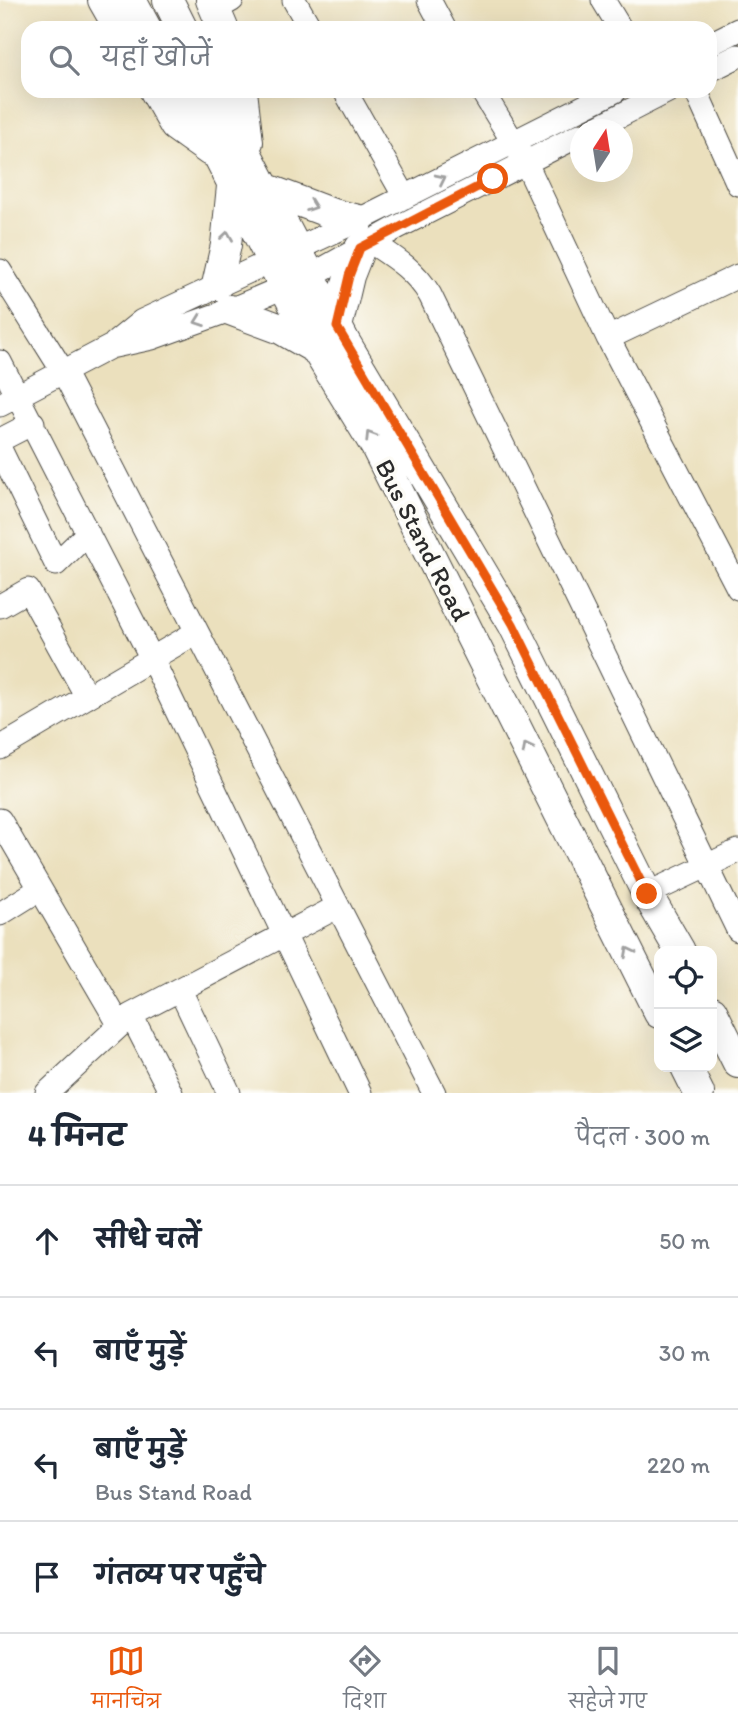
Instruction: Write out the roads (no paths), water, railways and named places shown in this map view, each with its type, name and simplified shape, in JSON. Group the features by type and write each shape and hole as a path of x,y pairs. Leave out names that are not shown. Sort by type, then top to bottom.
{"main road":[{"path":"103,0 115,21"},
{"path":"131,0 142,21"},
{"path":"168,0 178,21"},
{"path":"159,98 175,126 219,157"},
{"name":"Bus Stand Road","path":"218,101 219,157 232,186 284,253 312,275 337,327 513,624 647,894 677,946"},
{"name":"Bus Stand Road","path":"218,101 267,189 284,253 285,287 316,349 376,447 657,1009"},
{"path":"232,186 224,298 316,349"},
{"path":"267,189 330,213 363,236 349,276 337,327"},
{"path":"717,1021 738,1063"},
{"path":"688,1072 699,1093"}],"street":[{"path":"294,0 306,21"},
{"path":"429,0 440,21"},
{"path":"603,0 616,21"},
{"path":"717,40 738,30"},
{"path":"717,66 738,56"},
{"path":"349,98 405,197"},
{"path":"486,98 526,163 608,338 738,588"},
{"path":"10,400 110,347 142,321 224,298 285,287 312,275 363,236 405,197 601,98"},
{"path":"613,119 652,98"},
{"path":"699,98 738,184"},
{"path":"224,298 284,253 363,236 526,163 570,140"},
{"path":"363,236 412,270 430,295 738,930"},
{"path":"0,271 64,373 434,1093"},
{"path":"608,338 738,276"},
{"path":"0,362 10,400 33,423 151,657 286,935 354,1091"},
{"path":"0,440 33,423"},
{"path":"0,449 56,564 88,533"},
{"path":"0,606 28,590 87,697"},
{"path":"0,748 197,632"},
{"path":"0,820 40,888 171,1093"},
{"path":"647,894 738,851"},
{"path":"0,914 40,888"},
{"path":"47,1093 125,1020 337,906"},
{"path":"180,990 229,1093"}]}
